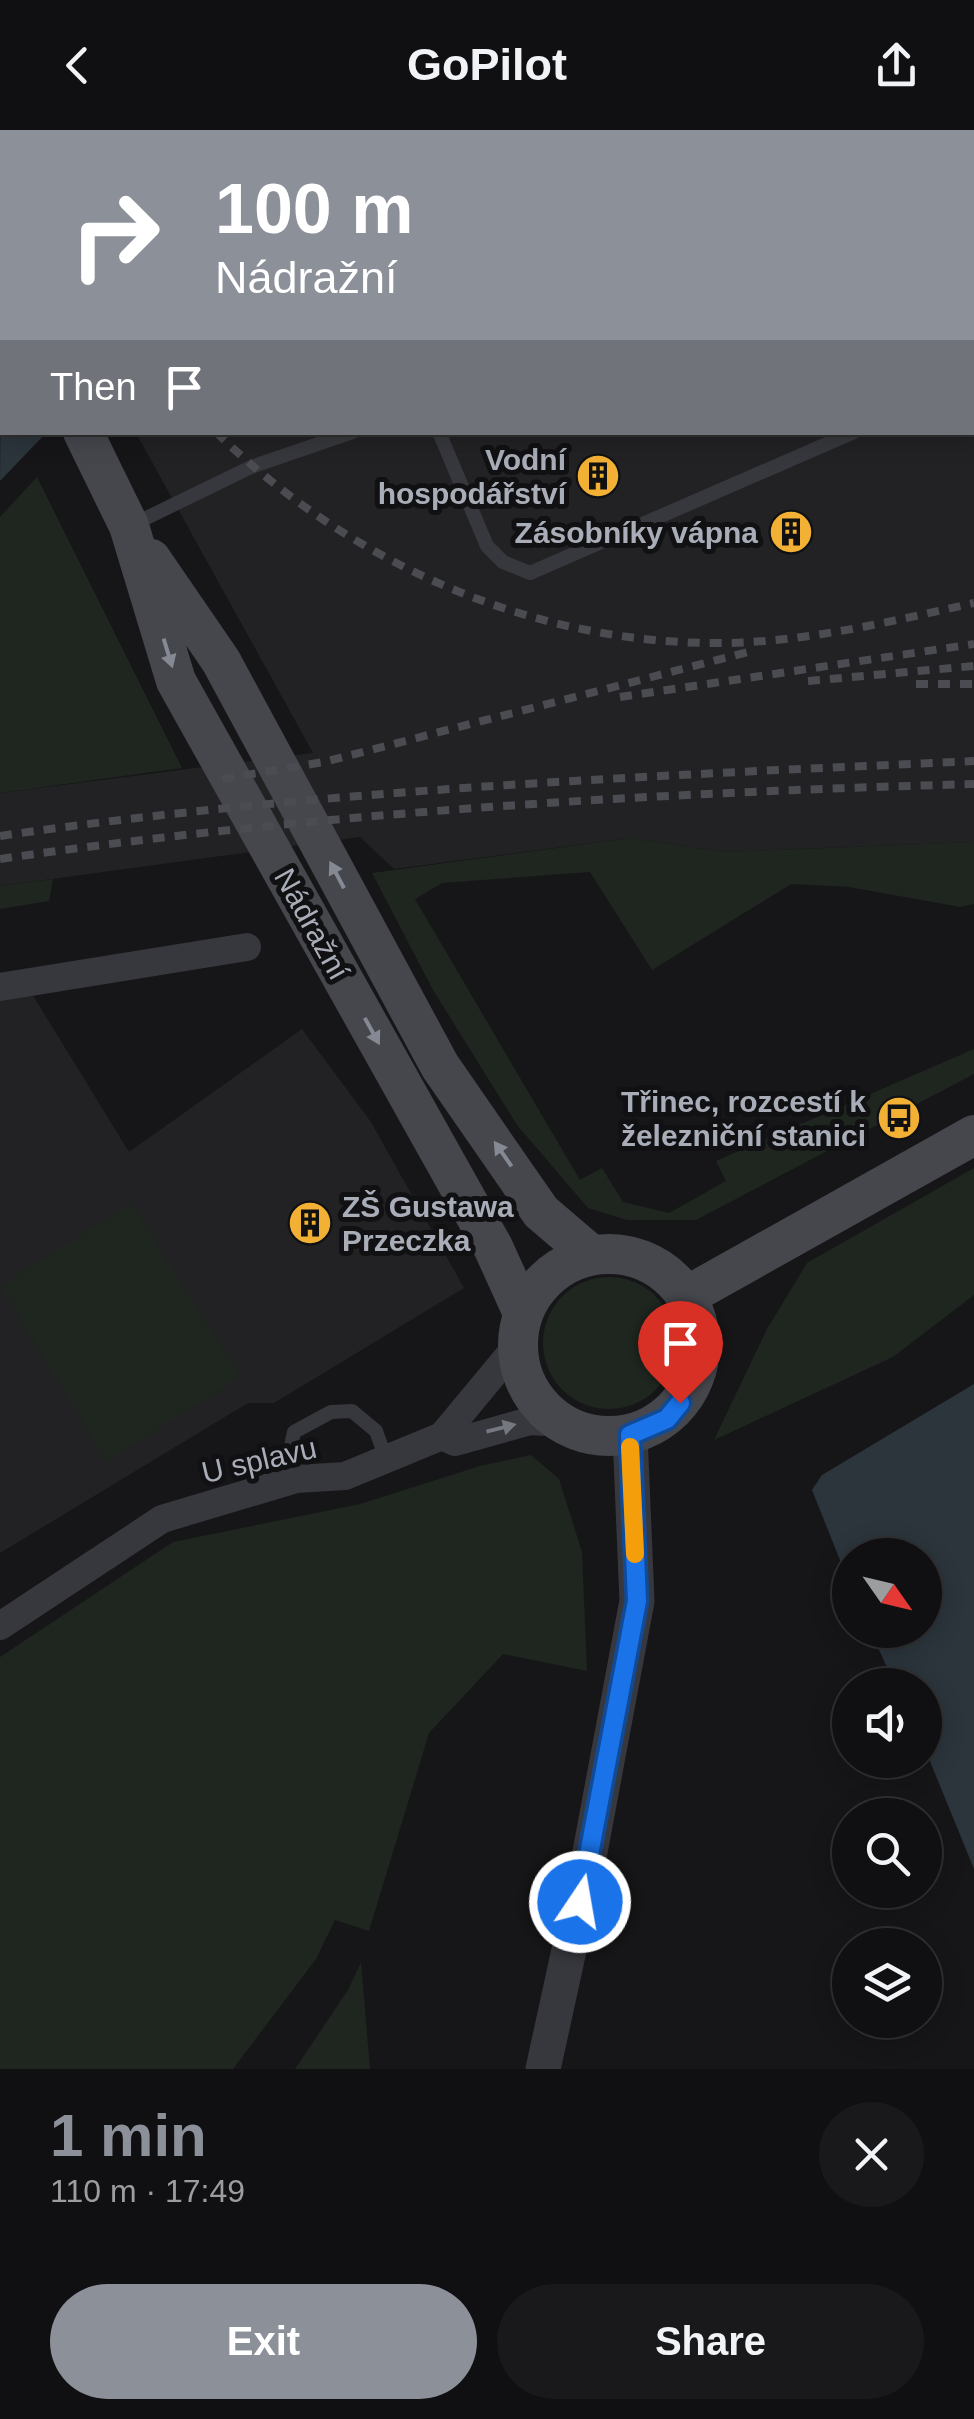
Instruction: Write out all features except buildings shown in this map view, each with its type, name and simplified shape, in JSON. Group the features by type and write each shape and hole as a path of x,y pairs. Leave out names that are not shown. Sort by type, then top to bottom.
{"main road":[{"name":"Nádražní","path":"91,447 129,526 176,680 494,1247 519,1329 524,1384 539,1405 562,1423"},
{"name":"Nádražní","path":"129,526 221,660 440,1066 541,1212 589,1253"},
{"path":"686,1296 974,1135"},
{"path":"519,1329 556,1271 589,1253 637,1259 664,1274 686,1296 702,1352 694,1386 667,1419 630,1435 591,1435 562,1423"}],"street":[{"path":"0,988 247,947"},
{"path":"519,1329 442,1436 455,1442 530,1422 562,1423"},
{"path":"543,2069 591,1849 637,1601 630,1435"},
{"name":"U splavu","path":"0,1626 162,1519 296,1479 345,1476 442,1436"}],"lane":[{"path":"129,526 251,467 344,435"},
{"path":"440,435 488,546 503,562 530,572 847,435"},
{"path":"296,1479 288,1460 294,1432 331,1412 352,1411 376,1431 386,1456"}],"shaded area":[{"path":"0,435 44,435 0,481"},
{"path":"137,435 974,435 974,842 725,852 630,838 394,869 360,837 0,886 0,793 313,753"},
{"path":"37,477 182,768 0,793 0,517"},
{"path":"630,838 725,852 974,842 974,904 960,907 849,887 791,884 652,970 590,872 442,883 415,899 580,1180 602,1168 623,1202 669,1213 726,1181 716,1161 974,1049 974,1074 696,1220 627,1220 588,1208 517,1125 433,990 372,873"},
{"path":"53,879 49,901 0,909 0,886"},
{"path":"32,994 129,1152 302,1029 371,1122 464,1288 274,1403 248,1403 0,1553 0,999"},
{"path":"974,1168 974,1295 893,1357 714,1440 767,1329 807,1263"},
{"path":"131,1203 240,1377 107,1461 0,1286"},
{"path":"609,1277 634,1282 656,1296 670,1318 675,1343 670,1368 656,1390 634,1404 609,1409 584,1404 562,1390 548,1368 543,1343 548,1318 562,1296 584,1282"},
{"path":"974,1384 974,1869 937,1778 942,1778 942,1668 887,1668 878,1648 942,1648 942,1538 832,1540 812,1490 822,1475"},
{"path":"531,1455 559,1479 582,1552 587,1671 503,1654 429,1733 369,1931 335,1920 316,1959 233,2069 0,2069 0,1657 173,1542 360,1504 480,1466"},
{"path":"361,1962 370,2069 295,2069 348,1990"}],"railway":[{"path":"219,435 326,522 387,558 518,613 586,630 657,640 759,641 852,629 974,603"},
{"path":"620,697 974,644"},
{"path":"222,779 324,762 752,651"},
{"path":"808,681 974,666"},
{"path":"916,684 974,684"},
{"path":"0,836 243,807 486,786 974,761"},
{"path":"0,859 242,829 486,807 974,784"}],"slow traffic":[{"path":"630,1447 635,1554"}],"place":[{"name":"Vodní hospodářství","path":"598,476"},
{"name":"Zásobníky vápna","path":"791,532"},
{"name":"Třinec, rozcestí k železniční stanici","path":"899,1118"},
{"name":"ZŠ Gustawa Przeczka","path":"310,1223"}],"route":[{"path":"580,1902 637,1601 630,1435 667,1419 680,1403"}]}
